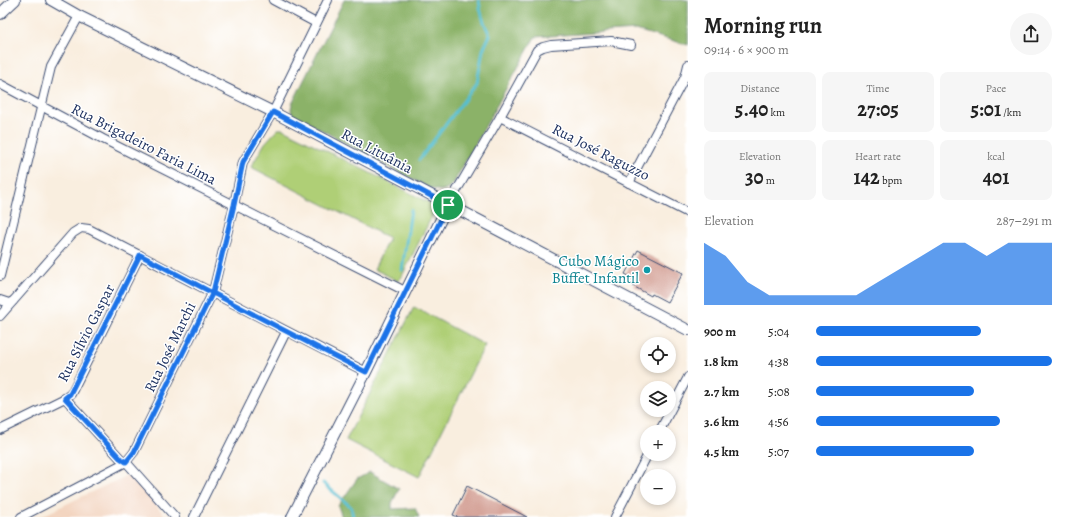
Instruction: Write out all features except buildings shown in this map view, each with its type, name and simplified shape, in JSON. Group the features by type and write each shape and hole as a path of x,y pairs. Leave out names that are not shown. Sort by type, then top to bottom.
{"street":[{"path":"0,14 15,0"},
{"name":"Rua Lituânia","path":"51,0 79,16 273,112 688,330"},
{"path":"273,0 316,23"},
{"name":"Rua José Marchi","path":"21,517 126,462 134,452 213,292 243,162 273,112 328,0"},
{"path":"0,276 51,66 79,16"},
{"path":"292,517 366,372 448,205 500,117 537,50 543,47 611,41 631,45"},
{"path":"629,183 685,77 688,65"},
{"name":"Rua Brigadeiro Faria Lima","path":"0,84 234,205 405,291"},
{"name":"Rua José Raguzzo","path":"500,117 688,213"},
{"path":"0,316 73,233 81,228 89,229 366,372"},
{"name":"Rua Sílvio Gaspar","path":"0,430 65,398 70,394 140,255"},
{"path":"0,300 9,303 13,301"},
{"path":"194,517 286,332"},
{"path":"663,425 688,377"},
{"path":"65,398 120,458 126,462 175,517"},
{"path":"614,517 644,461"}],"shaded area":[{"path":"130,474 166,517 40,517 85,495"}],"green space":[{"path":"344,0 688,0 688,45 636,30 535,37 453,184 444,190 438,190 427,187 292,114 292,104"},
{"path":"278,129 283,129 430,203 433,208 433,214 401,278 398,281 374,269 389,238 251,167 265,143"},
{"path":"414,307 485,345 419,477 346,440"},
{"path":"370,472 399,489 392,503 392,509 415,508 419,517 342,517 338,506 357,479"}],"waterway":[{"path":"419,160 477,83 483,50 490,35 480,9 479,0"},
{"path":"402,270 411,210"},
{"path":"323,483 351,507 353,517"}],"place":[{"name":"Cubo Mágico Buffet Infantil","path":"647,270"}],"route":[{"path":"448,205 273,112 243,162 213,292 134,452 126,462 120,458 65,398 70,394 140,255 213,292 286,332 366,372 448,205"}]}
